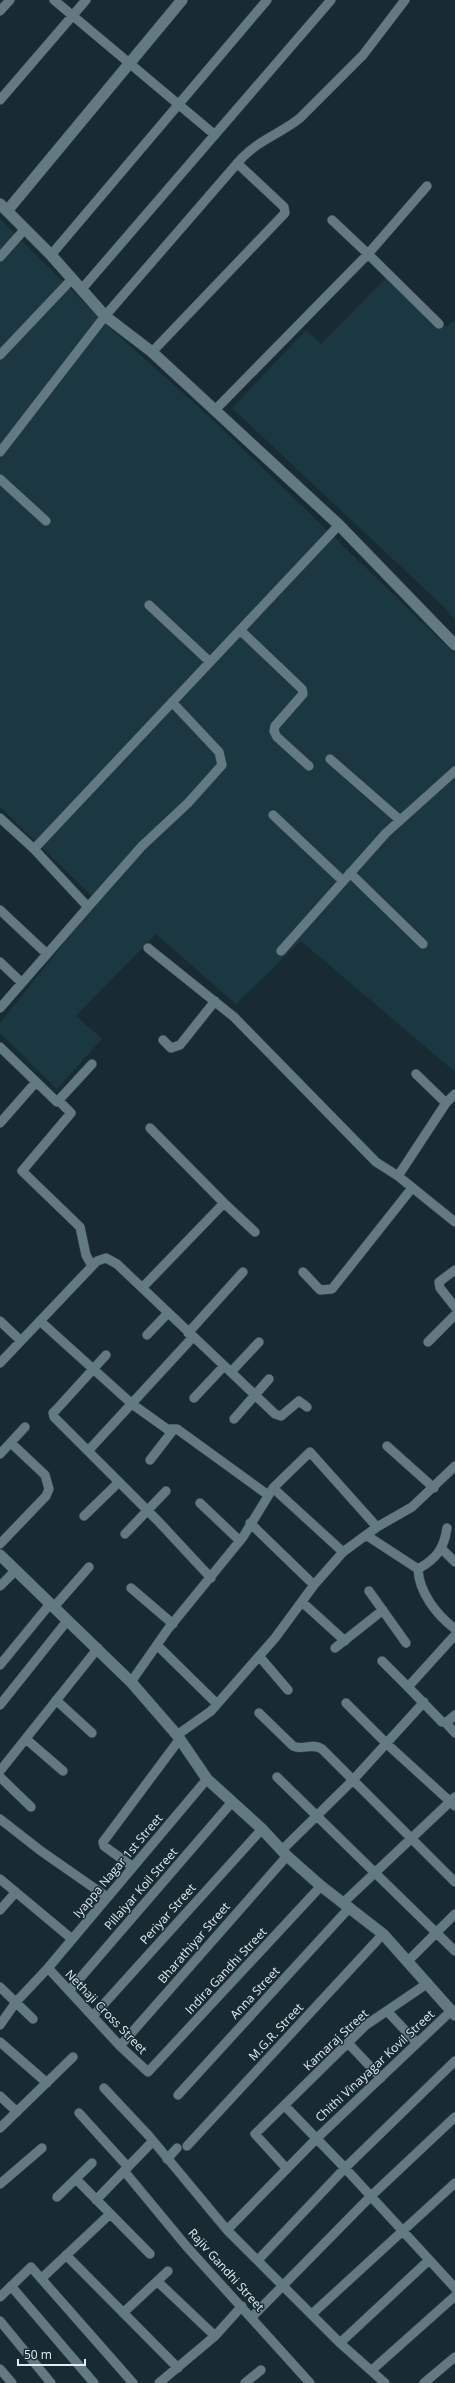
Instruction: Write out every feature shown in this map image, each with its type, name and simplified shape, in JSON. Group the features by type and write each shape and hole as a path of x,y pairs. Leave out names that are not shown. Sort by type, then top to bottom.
{"street":[{"path":"0,11 10,0"},
{"path":"54,0 215,135"},
{"path":"0,100 86,0"},
{"path":"182,0 129,64 3,207 24,230 51,255 105,316 152,352 339,524 455,645"},
{"path":"51,255 267,0"},
{"path":"81,290 331,0"},
{"path":"0,452 105,316 237,163 255,144 291,125 300,118 363,55 405,0"},
{"path":"152,352 285,213 284,207 237,163"},
{"path":"215,410 368,254 427,186"},
{"path":"332,220 439,324"},
{"path":"0,257 24,230"},
{"path":"0,355 72,279"},
{"path":"0,479 46,521"},
{"path":"34,849 339,524"},
{"path":"149,605 210,662"},
{"path":"240,630 302,689 303,694 275,726 274,731 277,737 309,766"},
{"path":"0,1008 142,846 188,803 222,765 219,752 172,702"},
{"path":"330,759 400,820"},
{"path":"281,950 350,872 400,820 455,771"},
{"path":"273,815 343,881"},
{"path":"0,818 34,849 88,907"},
{"path":"350,872 423,944"},
{"path":"0,910 47,954"},
{"path":"148,948 234,1017 376,1162 398,1176 455,1222"},
{"path":"0,962 22,983"},
{"path":"163,1040 171,1048 180,1045 215,1001"},
{"path":"0,1047 54,1101 59,1101 71,1112 22,1171 80,1227 86,1255 92,1266"},
{"path":"59,1101 92,1064"},
{"path":"416,1074 446,1103"},
{"path":"0,1123 36,1082"},
{"path":"398,1176 446,1103 455,1094"},
{"path":"150,1128 224,1203 255,1232"},
{"path":"303,1272 320,1290 332,1289 412,1188"},
{"path":"142,1288 224,1203"},
{"path":"0,1363 101,1258 112,1260 255,1396 278,1415 284,1414 299,1401 307,1407"},
{"path":"455,1270 439,1282 440,1288 455,1307"},
{"path":"88,1451 132,1404 242,1272"},
{"path":"147,1335 168,1313"},
{"path":"428,1342 455,1315"},
{"path":"0,1321 21,1342"},
{"path":"40,1321 132,1404 167,1429 177,1429 270,1492 342,1552"},
{"path":"194,1398 259,1342"},
{"path":"106,1355 53,1413 54,1417 119,1482 210,1578"},
{"path":"234,1419 269,1379"},
{"path":"0,1454 25,1428"},
{"path":"150,1460 174,1429"},
{"path":"0,1544 46,1496 49,1489 45,1475 10,1443"},
{"path":"387,1446 434,1488"},
{"path":"131,1682 172,1624 240,1541 270,1492 310,1452 377,1527"},
{"path":"133,1867 104,1846 104,1842 178,1738 211,1711 259,1656 314,1585 342,1552 377,1527 412,1507 434,1488 455,1466"},
{"path":"84,1516 119,1482"},
{"path":"125,1534 166,1491"},
{"path":"200,1503 240,1541"},
{"path":"250,1523 314,1585"},
{"path":"418,1569 431,1562 442,1549 447,1528"},
{"path":"366,1536 418,1569 421,1583 432,1605 455,1629"},
{"path":"442,1549 455,1562"},
{"path":"0,1555 51,1606 98,1648 131,1682 178,1738 207,1779 262,1829 284,1853 321,1886 383,1934 453,2013"},
{"path":"0,1665 51,1606 89,1567"},
{"path":"0,1586 16,1570"},
{"path":"131,1588 172,1624"},
{"path":"369,1591 406,1643"},
{"path":"302,1602 345,1641"},
{"path":"335,1648 383,1610"},
{"path":"0,1704 67,1621"},
{"path":"408,1686 455,1634"},
{"path":"157,1645 217,1704"},
{"path":"0,1771 98,1648"},
{"path":"259,1656 288,1690"},
{"path":"382,1661 424,1702 440,1720 455,1733"},
{"path":"56,1700 92,1733"},
{"name":"Bharathiyar Street","path":"120,2046 284,1853 317,1816 387,1744 424,1702"},
{"path":"346,1703 387,1744 453,1802"},
{"path":"259,1713 293,1746 301,1748 313,1745 322,1749 352,1781 455,1882"},
{"path":"444,1722 455,1715"},
{"path":"26,1739 63,1771"},
{"path":"0,1777 31,1807"},
{"path":"277,1777 455,1951"},
{"name":"Iyappa Nagar 1st Street","path":"0,2025 16,2002 48,1968 207,1779"},
{"name":"Pillaiyar Koil Street","path":"69,1991 232,1802"},
{"name":"Anna Street","path":"178,2095 347,1905 374,1872 410,1838 453,1802"},
{"path":"0,1819 40,1851 107,1897"},
{"name":"Periyar Street","path":"93,2016 262,1829"},
{"path":"0,1878 72,1939"},
{"name":"Indira Gandhi Street","path":"148,2072 321,1886"},
{"path":"0,1910 16,1892"},
{"path":"408,1961 455,1914"},
{"name":"M.G.R. Street","path":"187,2146 383,1934"},
{"name":"Nethaji Cross Street","path":"48,1968 120,2046 148,2072"},
{"name":"Kamaraj Street","path":"287,2169 255,2134 366,2025 428,1983"},
{"path":"0,1986 33,2020"},
{"path":"387,2011 417,2043"},
{"name":"Chithi Vinayagar Kovil Street","path":"227,2230 316,2139 417,2043 453,2013"},
{"path":"0,2042 47,2083"},
{"path":"348,2043 381,2078"},
{"path":"0,2128 73,2057"},
{"path":"258,2260 345,2168 455,2061"},
{"path":"104,2088 153,2142 227,2230 340,2343 385,2383"},
{"path":"0,2096 17,2112"},
{"path":"285,2106 403,2230 429,2260 453,2282"},
{"name":"Rajiv Gandhi Street","path":"79,2113 126,2169 187,2247 252,2317 310,2383"},
{"path":"252,2317 370,2197 455,2117"},
{"path":"96,2200 153,2142"},
{"path":"0,2184 42,2148"},
{"path":"167,2159 177,2148"},
{"path":"57,2198 92,2163"},
{"path":"76,2179 150,2254"},
{"path":"312,2314 455,2183"},
{"path":"42,2278 110,2214"},
{"path":"66,2255 178,2368"},
{"path":"340,2343 429,2260"},
{"path":"0,2296 31,2267 132,2383"},
{"path":"123,2312 168,2270"},
{"path":"157,2281 214,2336"},
{"path":"11,2286 94,2383"},
{"path":"372,2370 455,2296"},
{"path":"159,2383 214,2336 242,2306"},
{"path":"0,2321 51,2383"},
{"path":"424,2383 455,2356"},
{"path":"0,2369 12,2383"},
{"path":"246,2383 261,2370"}],"shaded area":[{"path":"0,219 110,328 210,417 455,654 455,1072 301,941 236,1004 156,934 76,1016 102,1039 57,1089 0,1033 0,1023 97,901 0,807"},
{"path":"387,277 446,327 455,320 455,620 446,609 232,408 306,330 321,344"}]}
